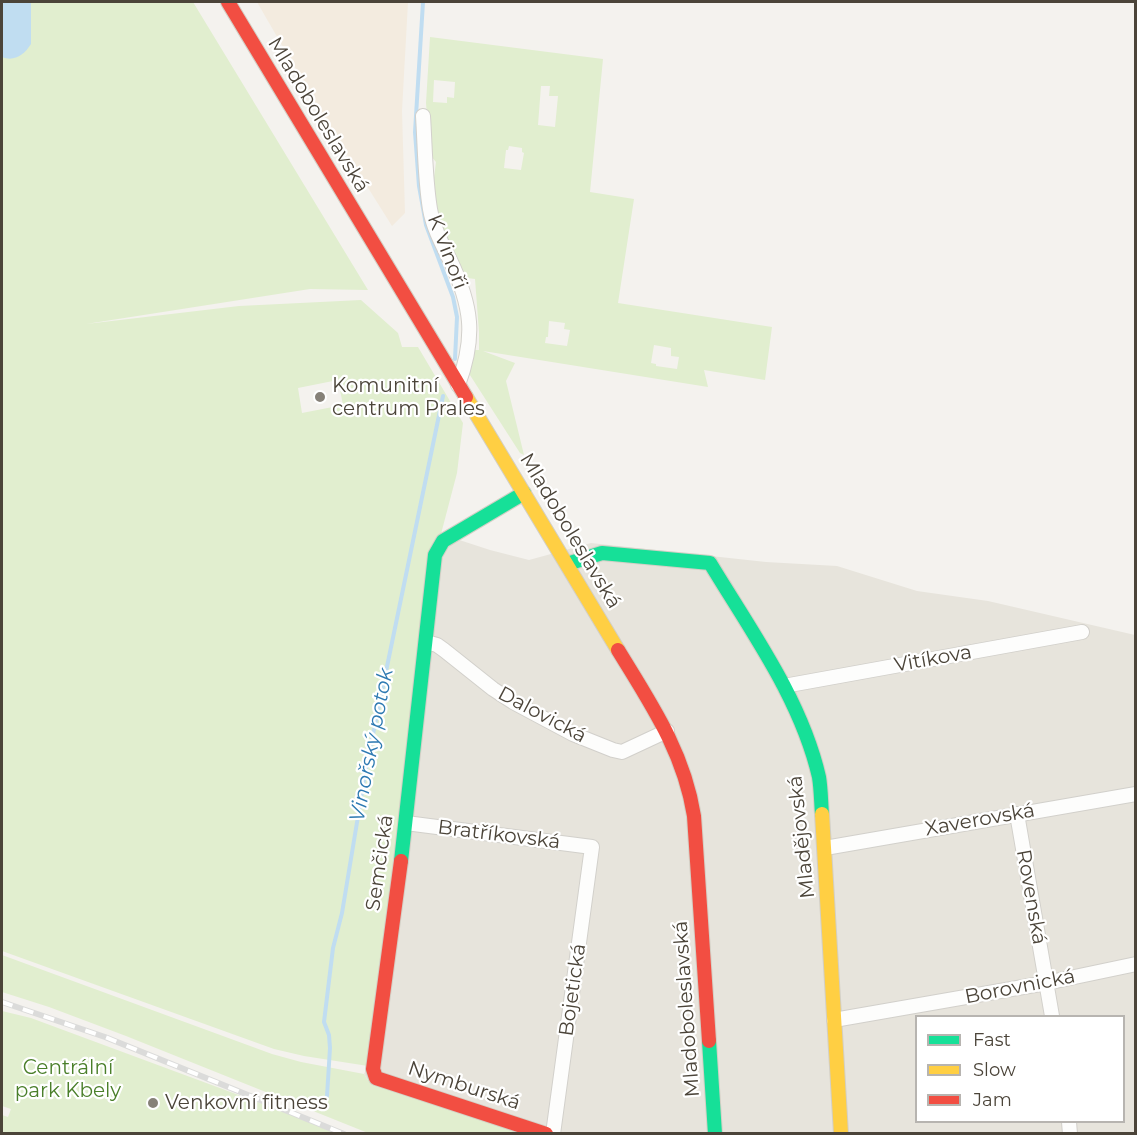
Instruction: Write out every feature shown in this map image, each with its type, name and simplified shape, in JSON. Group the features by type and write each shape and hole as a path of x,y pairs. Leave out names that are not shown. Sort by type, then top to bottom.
{"street":[{"name":"Mladoboleslavská","path":"228,2 667,731 680,759 692,803 715,1134"},
{"name":"K Vinoři","path":"423,116 430,210 465,300 471,328 467,362 458,385"},
{"name":"Semčická","path":"373,1071 405,822 434,564 438,548 443,541 524,493"},
{"name":"Mladějovská","path":"567,564 602,554 710,563 784,686 803,729 819,778 841,1134"},
{"name":"Vitíkova","path":"784,686 1082,632"},
{"name":"Dalovická","path":"426,642 437,645 513,702 573,734 622,752 667,731"},
{"name":"Xaverovská","path":"825,848 1136,794"},
{"name":"Rovenská","path":"1017,814 1052,1015"},
{"name":"Bratříkovská","path":"405,822 592,847"},
{"name":"Bojetická","path":"553,1134 592,847"},
{"name":"Borovnická","path":"834,1020 1046,983 1136,964"},
{"name":"Nymburská","path":"373,1071 376,1078 546,1134"}],"shaded area":[{"path":"257,2 408,2 402,111 405,213 392,226 321,113"},
{"path":"441,534 529,560 591,543 766,562 837,566 917,591 988,601 1135,635 1135,1133 522,1133 367,1079 364,1074 368,1066"}],"green space":[{"path":"2,2 193,2 368,290 310,289 86,324 239,306 361,300 398,333 402,347 418,347 463,423 457,473 441,534 368,1066 274,1049 2,951","holes":["338,380 343,405 302,413 298,388"]},
{"path":"430,37 603,59 590,192 634,199 618,303 772,327 765,380 704,370 708,387 483,351 515,363 506,381 524,455 520,453 468,372 473,350 479,350 475,279 460,277 442,236 432,193 436,162 430,155 426,103","holes":["434,80 455,82 454,98 447,97 447,103 433,102","541,86 550,86 549,96 558,96 555,127 538,125","509,146 522,148 524,153 521,170 504,168 506,150","549,321 565,323 564,329 570,330 567,346 545,343 548,337","654,345 671,348 671,356 679,357 677,369 656,366 651,363"]},
{"path":"2,955 272,1054 364,1074 367,1079 522,1133 368,1133 126,1036 2,992"},
{"name":"Centrální park Kbely","path":"2,1011 31,1018 298,1117 334,1133 2,1133 2,1115 8,1117 11,1109 2,1106"}],"water":[{"path":"2,2 31,2 31,44 22,54 11,59 2,57"}],"waterway":[{"name":"Vinořský potok","path":"423,2 415,132 419,186 426,225 453,297 457,317 455,359"},
{"name":"Vinořský potok","path":"327,1096 330,1048 329,1035 324,1022 333,948 342,913 366,768 443,396"}],"railway":[{"path":"2,1002 105,1037 344,1134"}],"traffic: fast":[{"path":"401,861 435,555 443,541 524,493"},
{"path":"567,564 602,553 710,563 773,666 800,720 819,777 822,814"},
{"path":"709,1041 715,1134"}],"traffic: slow":[{"path":"466,397 618,650"},
{"path":"822,814 841,1134"}],"traffic: jam":[{"path":"228,2 466,397"},
{"path":"618,650 665,729 683,771 689,793 694,816 709,1041"},
{"path":"401,861 373,1069 376,1078 546,1134"}],"place":[{"name":"Komunitní centrum Prales","path":"320,397"},
{"name":"Venkovní fitness","path":"153,1103"}]}
